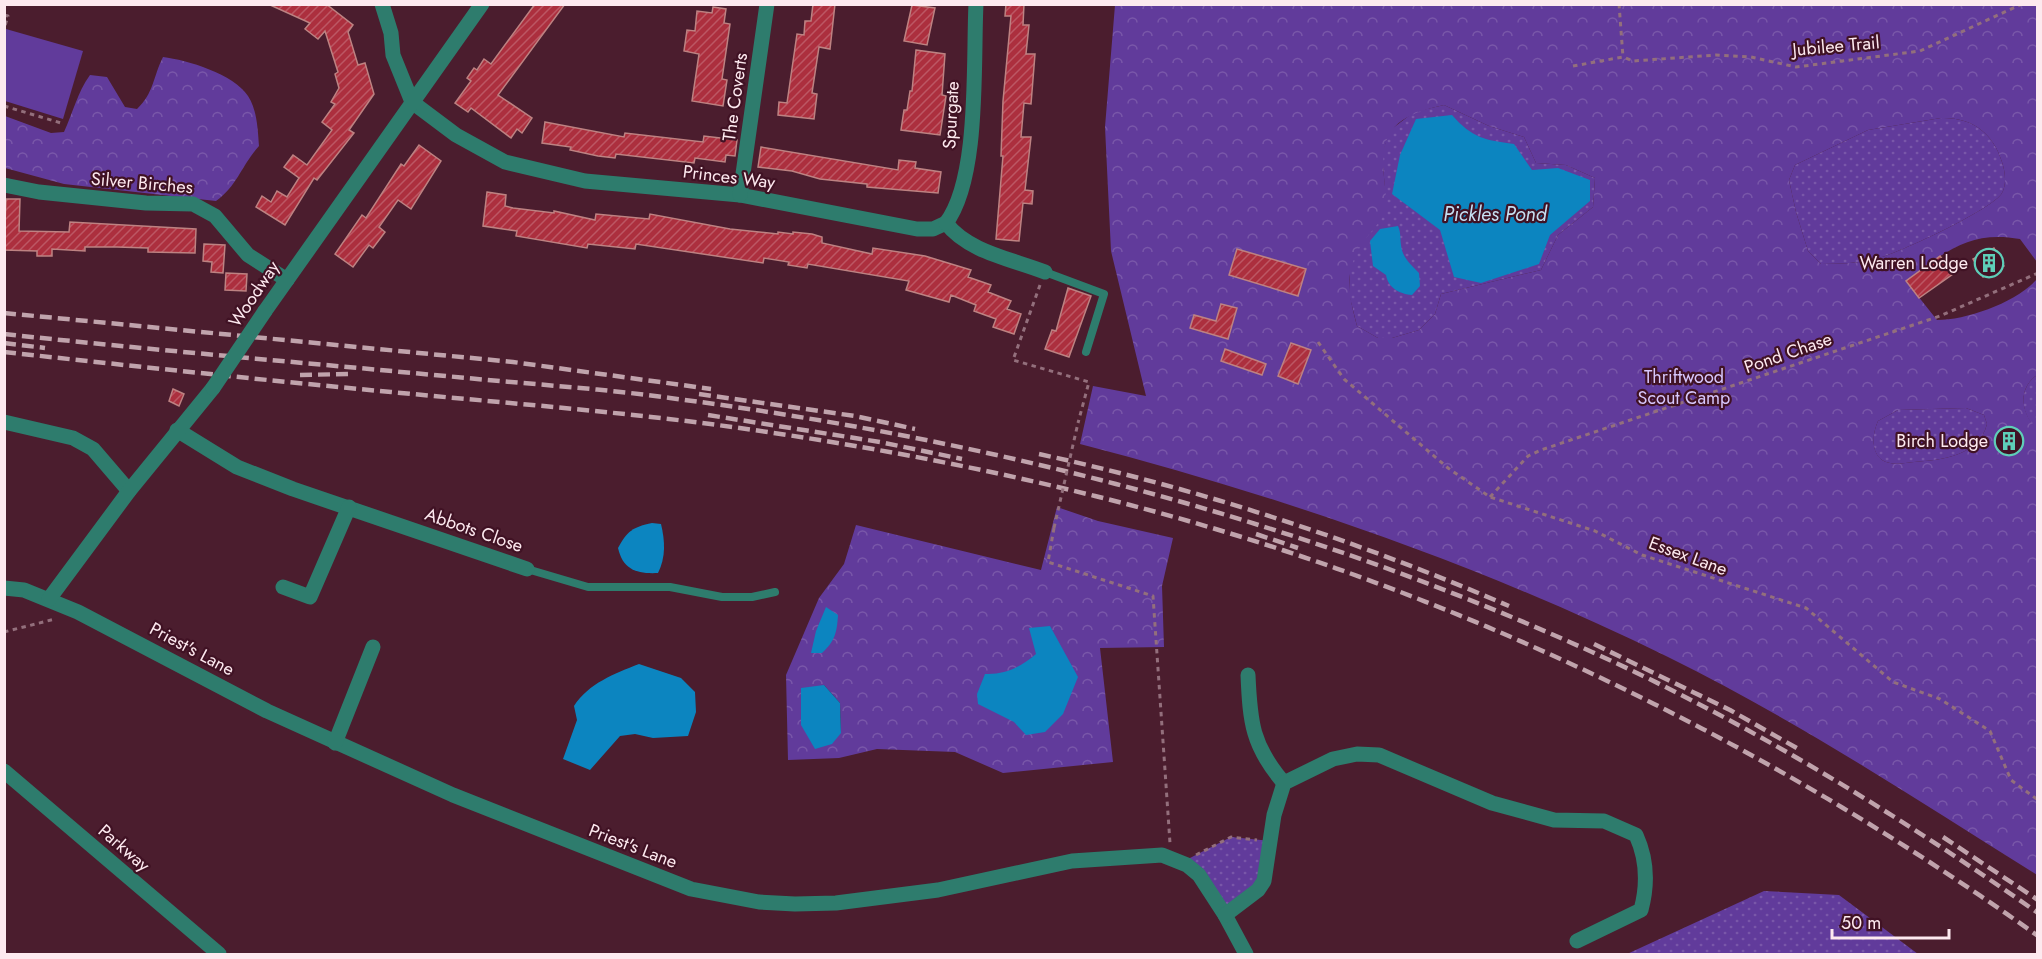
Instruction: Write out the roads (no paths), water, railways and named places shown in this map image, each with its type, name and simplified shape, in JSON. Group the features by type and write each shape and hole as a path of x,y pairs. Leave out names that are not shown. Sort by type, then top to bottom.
{"street":[{"path":"382,4 389,25 393,55 412,102"},
{"name":"Woodway","path":"49,599 129,491 213,388 286,280 482,4"},
{"name":"The Coverts","path":"740,195 768,4"},
{"name":"Spurgate","path":"946,223 960,198 967,167 976,4"},
{"name":"Princes Way","path":"412,102 456,135 505,162 547,174 661,190 740,195 917,229 933,229 946,223"},
{"name":"Silver Birches","path":"4,184 39,192 146,203 193,204 215,216 248,255 286,280"},
{"path":"946,223 967,243 1045,272"},
{"path":"4,422 51,432 93,449 129,491"},
{"name":"Abbots Close","path":"177,430 237,467 527,569"},
{"path":"283,587 310,597 349,507"},
{"name":"Priest's Lane","path":"4,588 24,590 78,612 267,711 485,809 691,889 759,902 795,904 881,898 938,890 1072,861 1145,855 1172,857 1199,875 1225,915 1246,954"},
{"path":"335,743 373,647"},
{"path":"1248,675 1250,713 1257,744 1268,765 1284,783"},
{"path":"1225,915 1258,890 1264,881 1274,815 1284,783 1334,759 1357,754 1379,755 1492,803 1554,820 1604,821 1636,835 1643,850 1646,879 1641,910 1577,941"},
{"name":"Parkway","path":"4,771 219,954"}],"lane":[{"path":"1045,272 1104,294 1086,352"},
{"name":"Abbots Close","path":"527,569 588,587 670,587 722,597 752,597 775,592"}],"water":[{"name":"Pickles Pond","path":"1452,115 1466,129 1480,137 1514,144 1532,170 1558,168 1590,180 1590,201 1550,235 1539,264 1481,283 1454,277 1440,230 1392,194 1400,155 1416,119"},
{"path":"1398,226 1403,253 1419,273 1420,286 1412,295 1395,289 1387,280 1386,275 1373,266 1370,241 1380,229"},
{"path":"652,523 661,524 664,555 658,573 644,573 627,566 618,548 624,537 631,531"},
{"path":"826,607 838,615 834,636 822,653 811,653 816,631"},
{"path":"1050,626 1078,677 1063,714 1045,732 1026,735 1014,722 978,704 977,694 985,674 1012,669 1025,663 1036,654 1029,628"},
{"path":"639,664 681,678 695,692 696,712 688,736 653,738 635,734 620,736 590,770 563,759 577,720 574,706 580,698 603,680"},
{"path":"824,685 840,703 841,733 832,744 815,749 801,725 801,688"}],"railway":[{"path":"4,313 513,362 711,389"},
{"path":"4,334 670,398 789,415 907,436 1024,461 1140,490 1255,524 1369,562 1481,605 1592,652 1708,709 1821,772 1931,840 2038,913"},
{"path":"4,343 45,348"},
{"path":"4,352 294,383 625,414 751,430 850,445 998,473 1095,496 1221,531 1345,572 1467,619 1587,671 1704,730 1819,793 1930,862 2038,936"},
{"path":"300,375 348,374"},
{"path":"699,394 855,416 915,429"},
{"path":"708,415 880,442 962,459"},
{"path":"1039,454 1159,483 1278,519 1394,560 1509,606"},
{"path":"1256,534 1298,548"},
{"path":"1594,644 1730,710 1802,751"},
{"path":"1943,837 2038,900"}],"place":[{"name":"Warren Lodge","path":"1989,263"},
{"name":"Birch Lodge","path":"2009,441"}],"park label":[{"name":"Thriftwood Scout Camp","path":"1684,388"}]}
